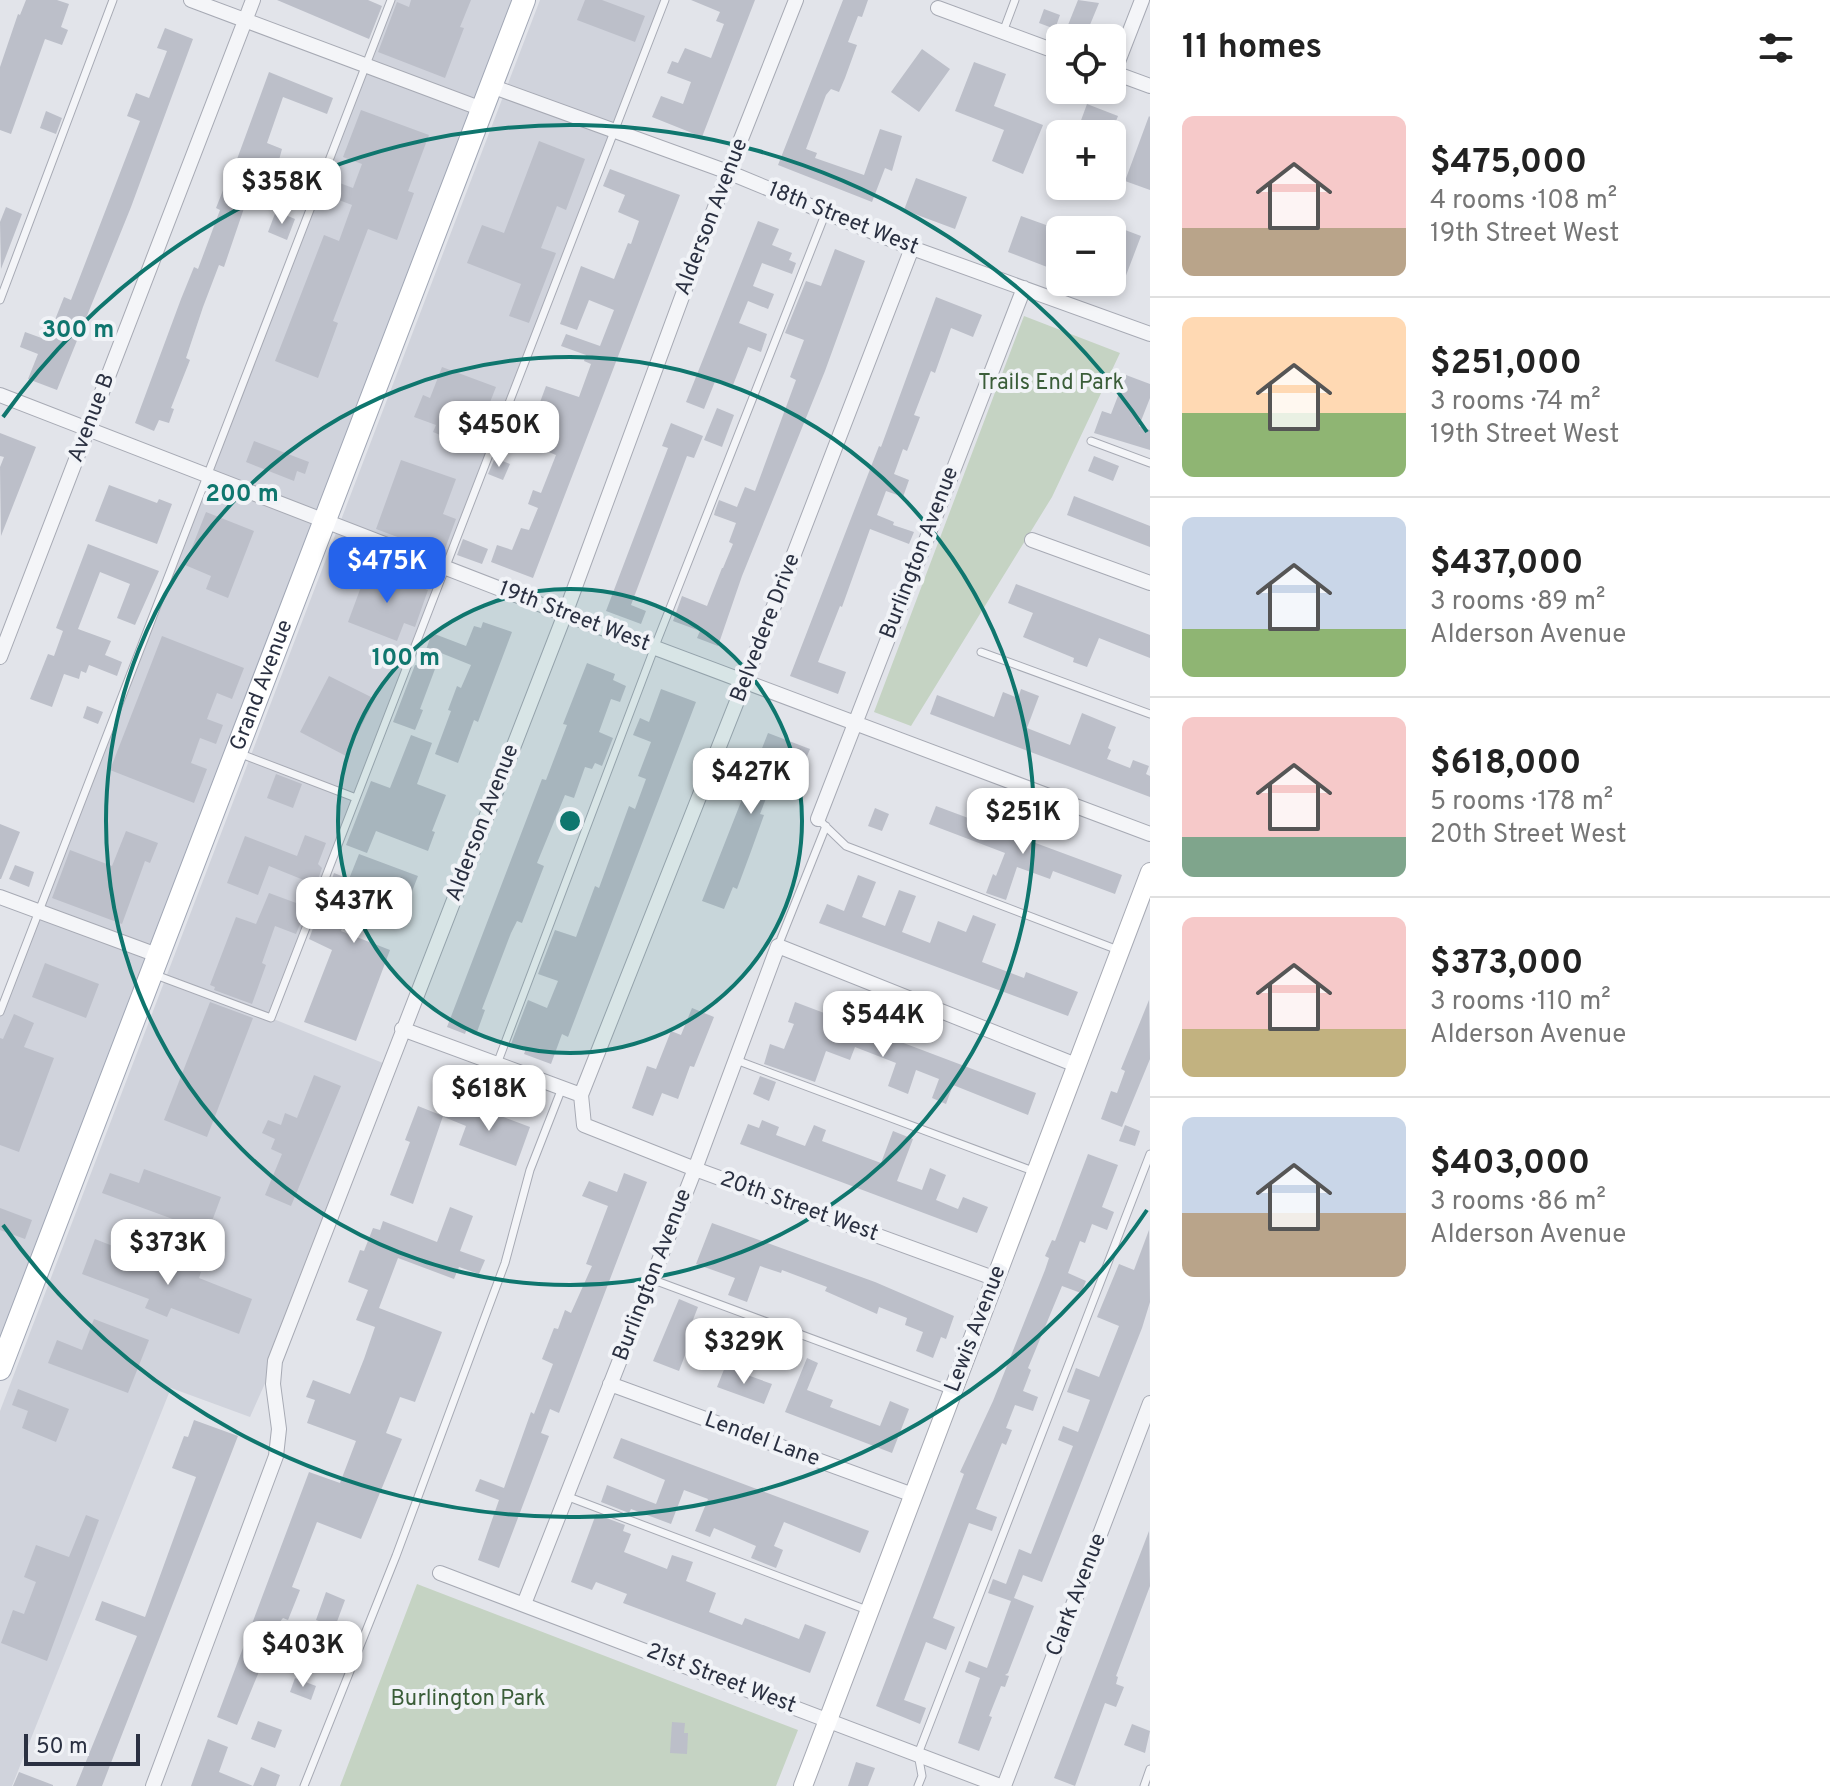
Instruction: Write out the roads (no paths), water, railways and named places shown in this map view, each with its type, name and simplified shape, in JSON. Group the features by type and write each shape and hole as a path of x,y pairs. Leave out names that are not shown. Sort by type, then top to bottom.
{"main road":[{"name":"Grand Avenue","path":"0,1369 524,0"}],"street":[{"path":"191,0 482,109"},
{"name":"Avenue B","path":"0,657 253,0"},
{"name":"Alderson Avenue","path":"153,1786 276,1456 279,1429 273,1384 275,1361 565,614 728,172 796,0"},
{"path":"1126,40 1142,0"},
{"path":"938,8 1046,48"},
{"path":"1126,77 1150,86"},
{"name":"18th Street West","path":"491,86 728,172 912,248 1150,334"},
{"name":"Belvedere Drive","path":"581,1095 912,248"},
{"name":"Burlington Avenue","path":"822,822 854,723 1024,288"},
{"name":"19th Street West","path":"0,395 565,614 1150,834"},
{"path":"1032,540 1150,583"},
{"name":"Lewis Avenue","path":"803,1786 1150,872"},
{"path":"0,897 39,911 153,964"},
{"path":"778,946 1076,1065"},
{"name":"Burlington Avenue","path":"524,1604 695,1169 778,946"},
{"path":"402,1029 581,1095"},
{"name":"20th Street West","path":"581,1095 584,1125 996,1279"},
{"name":"Lendel Lane","path":"610,1384 913,1495"},
{"name":"Clark Avenue","path":"1002,1786 1150,1403"},
{"name":"21st Street West","path":"440,1573 1002,1786"}],"lane":[{"path":"0,300 113,0"},
{"path":"0,1012 391,0"},
{"path":"153,964 271,1018 665,0"},
{"path":"1003,32 1015,0"},
{"path":"497,1064 654,647 826,212"},
{"path":"1091,441 1150,463"},
{"path":"981,652 1150,714"},
{"path":"235,752 356,798"},
{"path":"778,946 822,822 846,846 1120,951"},
{"path":"736,1060 1036,1172"},
{"path":"304,1786 396,1556 505,1263 530,1170 562,1088"},
{"path":"918,1786 922,1776 918,1754 1150,1154"},
{"path":"651,1279 953,1391"},
{"path":"566,1496 869,1611"},
{"path":"1144,1786 1150,1769"}],"park label":[{"name":"Trails End Park","path":"1051,383"},
{"name":"Burlington Park","path":"468,1699"}]}
